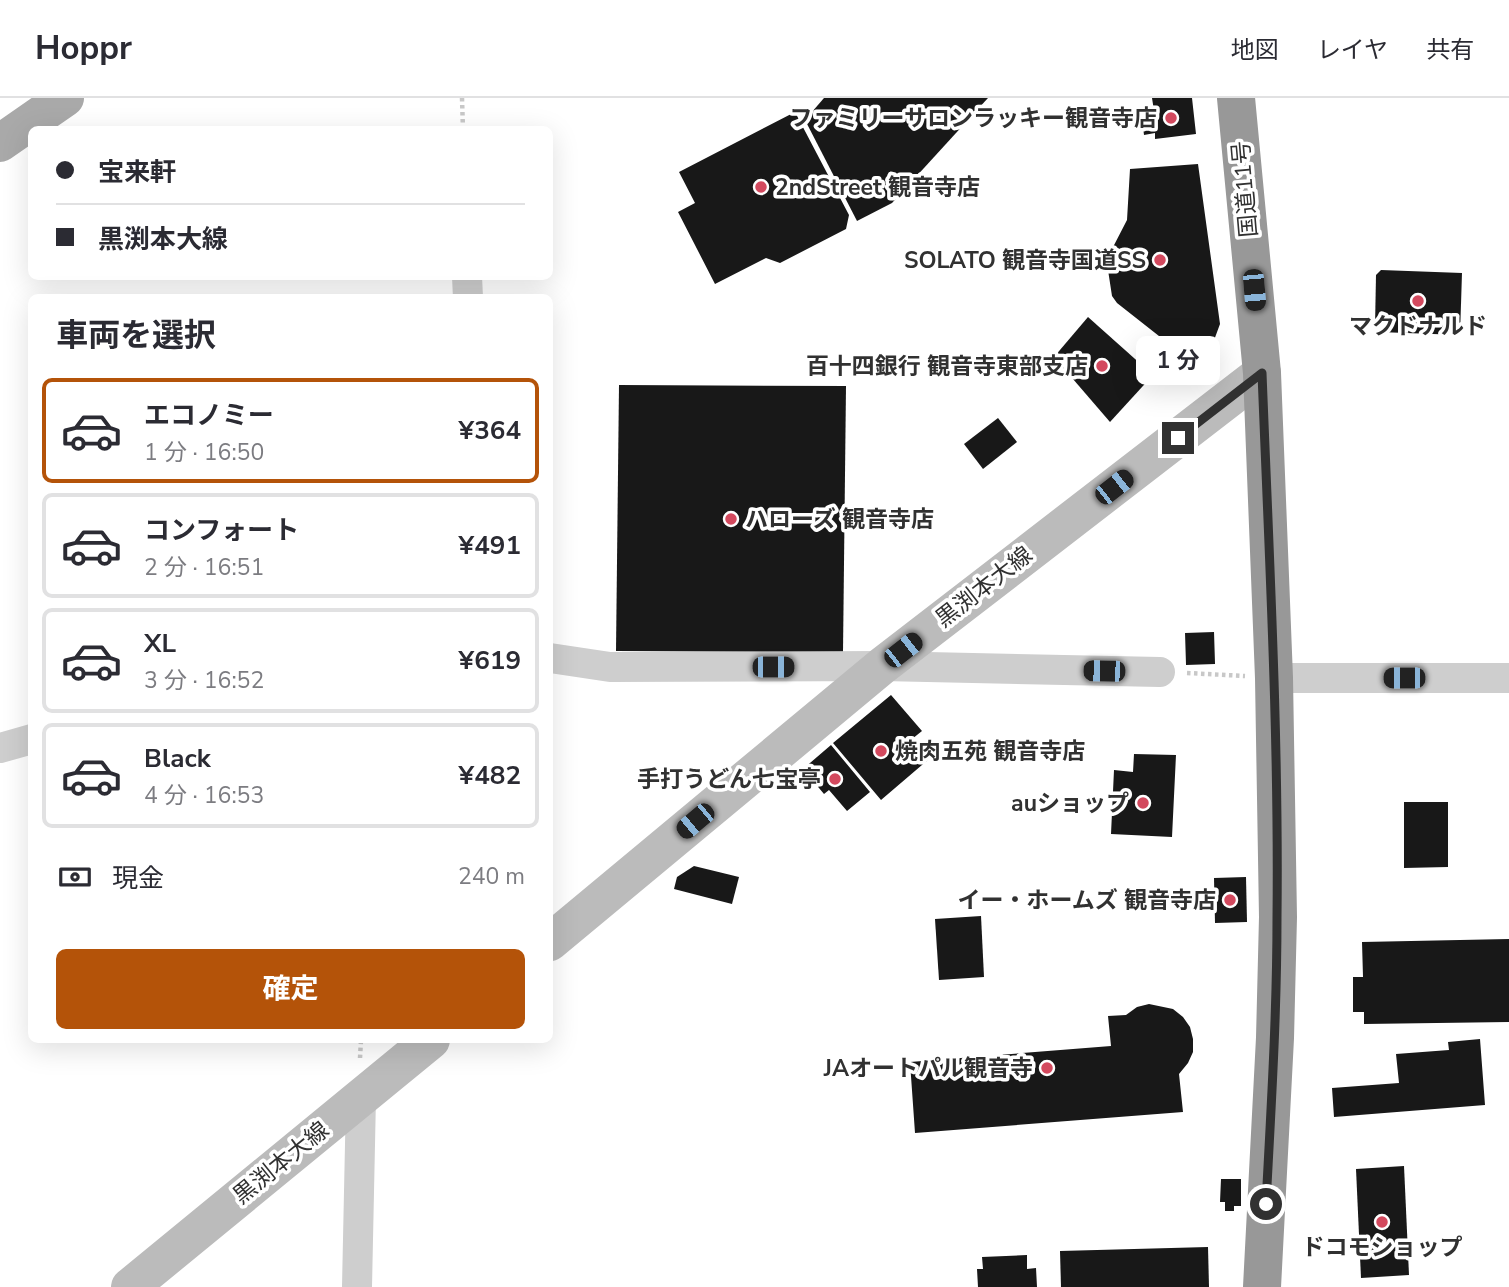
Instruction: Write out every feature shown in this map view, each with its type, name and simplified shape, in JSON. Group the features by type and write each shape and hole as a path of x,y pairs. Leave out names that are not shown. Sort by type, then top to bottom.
{"highway":[{"name":"国道11号","path":"1237,98 1262,373 1274,678 1278,917 1275,1038 1262,1287"}],"main road":[{"path":"0,143 65,98"},
{"name":"黒渕本大線","path":"553,940 882,667 1262,373"},
{"name":"黒渕本大線","path":"130,1287 427,1043"}],"street":[{"path":"553,658 610,667 882,667 1160,672"},
{"path":"1274,678 1509,678"},
{"path":"0,748 28,741"},
{"path":"356,1287 361,1097"}],"path":[{"path":"462,98 463,126"},
{"path":"1160,672 1274,678"}],"building":[{"path":"824,98 988,98 892,203 857,221 805,120"},
{"name":"ファミリーサロンラッキー観音寺店","path":"1152,98 1192,98 1196,134 1155,139 1155,133 1144,135 1142,119 1155,117"},
{"name":"2ndStreet 観音寺店","path":"795,112 849,215 846,229 780,263 766,258 715,284 678,212 695,203 679,172"},
{"name":"SOLATO 観音寺国道SS","path":"1198,164 1220,324 1213,343 1192,362 1117,303 1112,296 1108,270 1111,251 1127,220 1130,169"},
{"name":"マクドナルド","path":"1381,270 1462,273 1460,335 1379,332 1375,327 1376,275"},
{"name":"百十四銀行 観音寺東部支店","path":"1088,317 1153,375 1110,422 1054,357"},
{"name":"ハローズ 観音寺店","path":"619,385 846,386 843,652 616,651"},
{"path":"998,418 1017,442 983,469 964,444"},
{"path":"1214,632 1215,664 1186,665 1185,633"},
{"name":"焼肉五苑 観音寺店","path":"891,695 922,731 912,739 929,759 881,800 833,743"},
{"name":"手打うどん七宝亭","path":"831,745 870,792 847,811 829,790 824,794 803,769"},
{"name":"auショップ","path":"1134,754 1176,755 1172,837 1111,834 1114,770 1133,772"},
{"path":"1404,802 1448,802 1448,867 1404,868"},
{"path":"694,866 739,877 732,904 674,889 677,877"},
{"name":"イー・ホームズ 観音寺店","path":"1246,877 1247,922 1215,923 1214,878"},
{"path":"981,916 984,977 939,980 935,919"},
{"path":"1509,939 1509,1022 1364,1024 1364,1012 1353,1012 1353,977 1363,977 1362,942"},
{"name":"JAオートパル観音寺","path":"1149,1004 1173,1009 1190,1027 1193,1052 1179,1074 1183,1112 915,1133 910,1062 1111,1046 1108,1016 1126,1015 1137,1007"},
{"path":"1480,1039 1485,1105 1334,1117 1332,1088 1399,1083 1396,1054 1449,1050 1448,1042"},
{"name":"ドコモショップ","path":"1404,1166 1409,1275 1361,1278 1356,1169"},
{"path":"1221,1179 1241,1179 1241,1206 1234,1206 1234,1211 1225,1211 1225,1202 1220,1202"},
{"path":"1208,1247 1209,1287 1061,1287 1060,1251"},
{"path":"1027,1255 1027,1269 1036,1268 1037,1287 978,1287 977,1269 983,1269 982,1257"}],"place":[{"name":"ファミリーサロンラッキー観音寺店","path":"1171,118"},
{"name":"2ndStreet 観音寺店","path":"761,187"},
{"name":"SOLATO 観音寺国道SS","path":"1160,260"},
{"name":"マクドナルド","path":"1418,301"},
{"name":"百十四銀行 観音寺東部支店","path":"1102,366"},
{"name":"ハローズ 観音寺店","path":"731,519"},
{"name":"焼肉五苑 観音寺店","path":"881,751"},
{"name":"手打うどん七宝亭","path":"835,779"},
{"name":"auショップ","path":"1143,803"},
{"name":"イー・ホームズ 観音寺店","path":"1230,900"},
{"name":"JAオートパル観音寺","path":"1047,1068"},
{"name":"ドコモショップ","path":"1382,1222"}],"route":[{"path":"1178,438 1262,373 1274,678 1278,917 1266,1204"}]}
